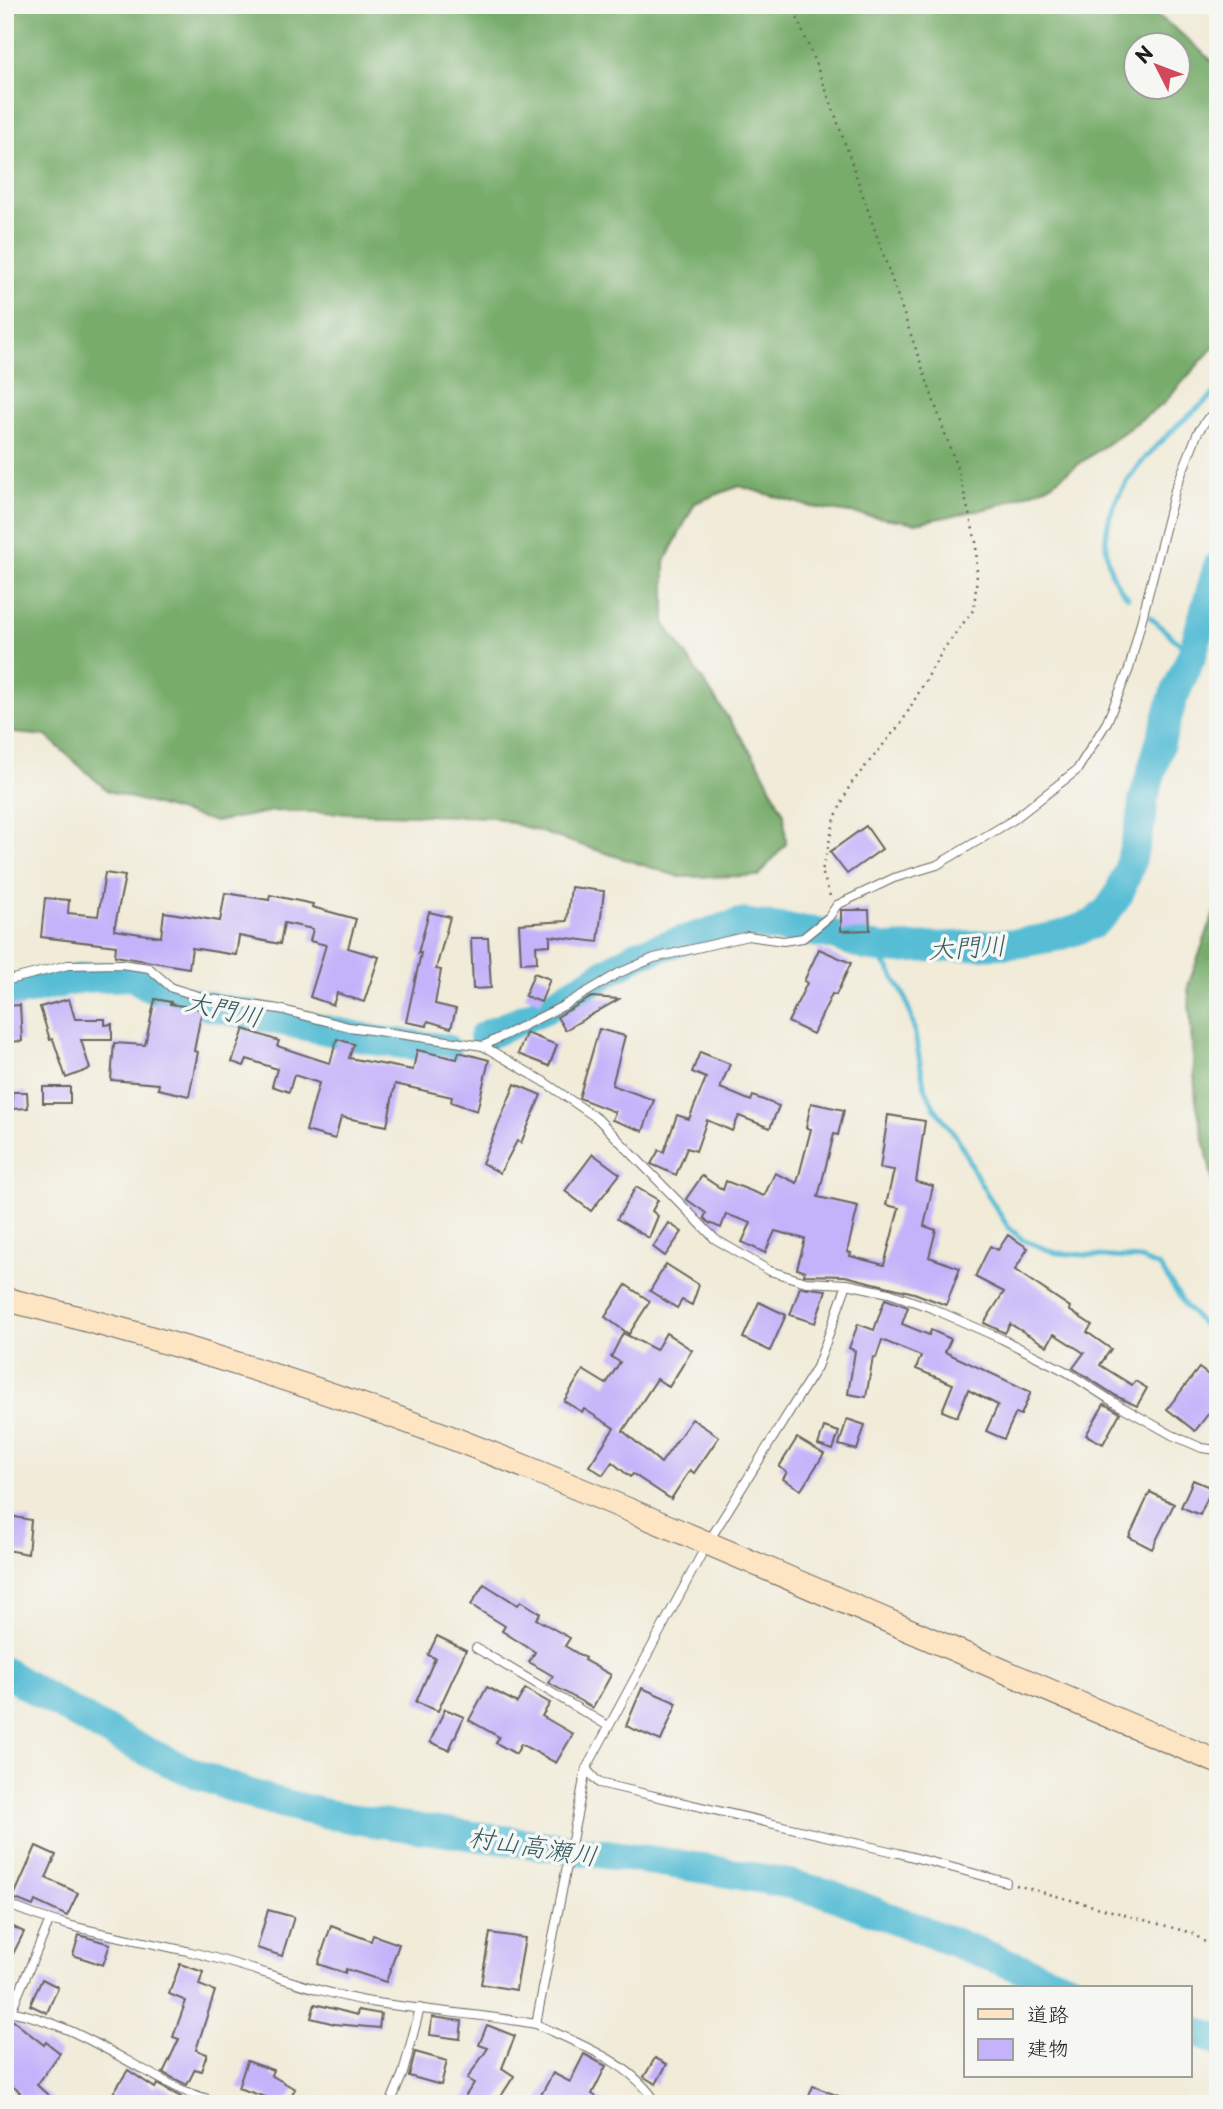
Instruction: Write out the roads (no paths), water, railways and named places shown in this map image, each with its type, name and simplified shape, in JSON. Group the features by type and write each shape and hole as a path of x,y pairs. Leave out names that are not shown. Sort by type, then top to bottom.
{"street":[{"path":"5,1299 159,1340 341,1398 531,1469 1218,1762"}],"lane":[{"path":"483,1046 563,1006 619,973 654,958 748,936 783,941 803,939 829,917 837,905 894,878 937,865 1013,820 1077,770 1107,722 1129,669 1175,490 1198,432 1207,419 1218,412"},
{"path":"5,981 68,965 121,964 149,968 172,988 205,998 279,1009 349,1027 483,1046 543,1081 598,1119 715,1239 770,1271 806,1282 847,1284 889,1293 929,1307 1002,1339 1067,1372 1115,1404 1172,1435 1202,1448 1218,1450"},
{"path":"536,2024 585,1773 707,1544 817,1367 847,1284"},
{"path":"477,1648 608,1726"},
{"path":"585,1773 599,1783 898,1853 1006,1882"},
{"path":"5,1903 50,1920 213,1957 294,1983 370,2001 536,2024 622,2068 646,2087 657,2104"},
{"path":"50,1920 8,2011 27,2014 80,2033 180,2089 224,2104"},
{"path":"390,2104 403,2073 420,2008"}],"waterway":[{"path":"1128,597 1115,580 1108,560 1106,535 1112,510 1140,465 1179,424 1218,391"},
{"name":"大門川","path":"484,1036 545,1009 638,954 740,923 830,934 866,946 890,949 1020,943 1059,936 1093,924 1118,896 1128,871 1142,819 1143,801 1173,698 1192,655 1218,566"},
{"path":"1150,617 1192,655"},
{"path":"869,946 889,969 905,997 913,1023 924,1085 934,1107 958,1139 981,1184 1008,1227 1023,1240 1056,1253 1141,1259 1160,1267 1187,1308 1218,1341"},
{"name":"大門川","path":"5,995 83,978 132,976 183,1001 380,1041 446,1049"},
{"name":"村山高瀬川","path":"5,1672 146,1751 221,1784 259,1797 355,1819 664,1862 789,1884 829,1894 1067,1986"},
{"name":"村山高瀬川","path":"1192,2030 1218,2040"}]}
